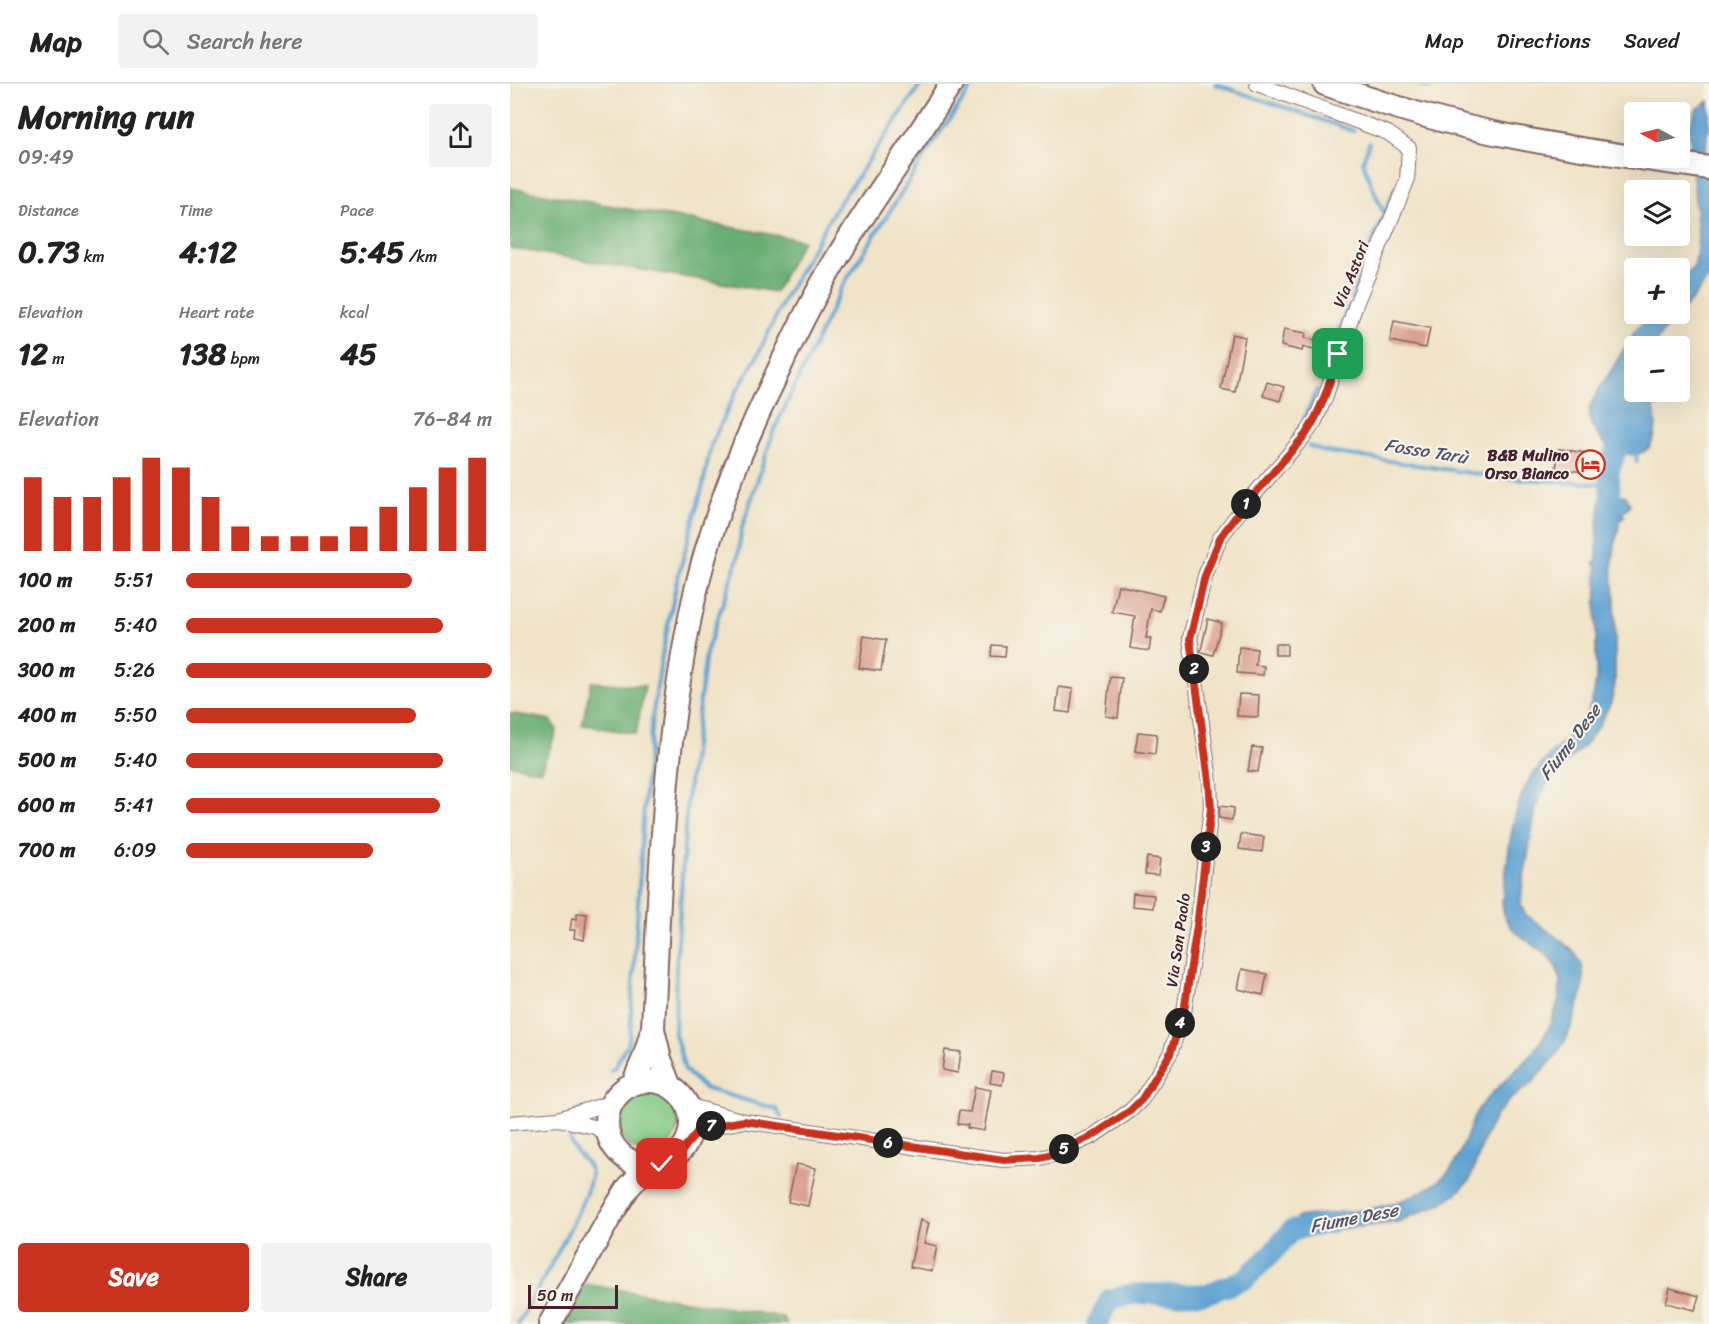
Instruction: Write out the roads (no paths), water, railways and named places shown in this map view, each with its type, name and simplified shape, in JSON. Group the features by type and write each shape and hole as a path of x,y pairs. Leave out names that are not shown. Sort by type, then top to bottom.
{"main road":[{"path":"633,1084 653,1028 663,818 672,735 696,593 712,534 730,479 754,422 819,289 858,225 951,84"},
{"path":"1325,84 1382,104 1514,137 1709,168"},
{"path":"653,1028 660,1059 671,1087"},
{"path":"550,1324 628,1188 643,1171 672,1159 687,1143 691,1131 691,1118 687,1105 671,1087 659,1082 646,1081 633,1084 613,1102 609,1113 607,1124 613,1143 616,1177 611,1215"},
{"path":"613,1143 626,1158 637,1164 650,1166 662,1164"}],"street":[{"name":"Via Astori","path":"1205,576 1220,538 1315,421 1325,398 1356,304 1407,181 1409,148 1388,133 1257,84"},
{"name":"Via San Paolo","path":"687,1105 744,1121 1004,1160 1052,1155 1092,1136 1130,1111 1142,1099 1170,1054 1184,1012 1198,919 1211,808 1190,639 1205,576"},
{"path":"510,1123 558,1119 613,1102"},
{"path":"558,1119 595,1127 613,1143"},
{"name":"Via San Paolo","path":"687,1143 698,1131 744,1121"}],"water":[{"path":"1709,101 1706,152 1709,194 1709,277 1690,302 1690,271 1695,265 1698,237 1690,139 1690,125 1696,110"},
{"path":"1642,324 1669,324 1660,336 1633,336"},
{"path":"1624,349 1624,402 1653,402 1656,419 1655,433 1650,446 1641,453 1624,454 1612,450 1600,438 1591,423 1589,415 1592,402"},
{"path":"1603,479 1615,483 1619,494 1626,496 1630,505 1623,513 1624,518 1620,521 1613,557 1615,684 1611,702 1601,722 1587,742 1544,789 1536,808 1521,905 1525,914 1575,953 1582,965 1584,977 1582,994 1567,1038 1554,1058 1531,1084 1510,1100 1496,1115 1485,1137 1470,1180 1456,1194 1440,1204 1395,1223 1306,1233 1297,1217 1388,1205 1417,1194 1444,1176 1457,1159 1479,1108 1530,1056 1555,1013 1560,990 1557,970 1545,954 1511,927 1505,918 1502,901 1514,820 1524,790 1538,768 1580,724 1591,703 1595,689 1597,567 1594,563 1597,561 1597,532"}],"waterway":[{"path":"611,1070 628,1046 630,1033 645,790 652,719 662,655 677,580 703,485 711,445 784,299 834,211 921,84"},
{"path":"781,1117 776,1109 704,1088 685,1070 675,1034 676,970 687,800 706,653 738,558 741,531 774,430 842,287 931,146 974,84"},
{"path":"1215,84 1354,131"},
{"path":"1417,84 1429,88"},
{"path":"1369,143 1363,161 1384,214"},
{"name":"Fosso Tarù","path":"1351,298 1395,190"},
{"name":"Fosso Tarù","path":"1335,340 1347,307"},
{"name":"Fosso Tarù","path":"1323,374 1331,350"},
{"name":"Fosso Tarù","path":"1304,419 1317,390"},
{"name":"Fiume Dese","path":"1611,509 1609,472 1630,402"},
{"name":"Fosso Tarù","path":"1297,439 1294,438 1299,428"},
{"name":"Fosso Tarù","path":"1309,446 1322,451 1504,478 1606,484"},
{"path":"1635,451 1637,462"},
{"path":"518,1324 561,1247 589,1184 590,1169 575,1150 570,1138"},
{"name":"Fiume Dese","path":"1097,1324 1110,1299 1133,1294 1206,1294 1245,1279 1292,1230 1330,1223"}],"place":[{"name":"B&B Mulino Orso Bianco","path":"1590,464"}]}
